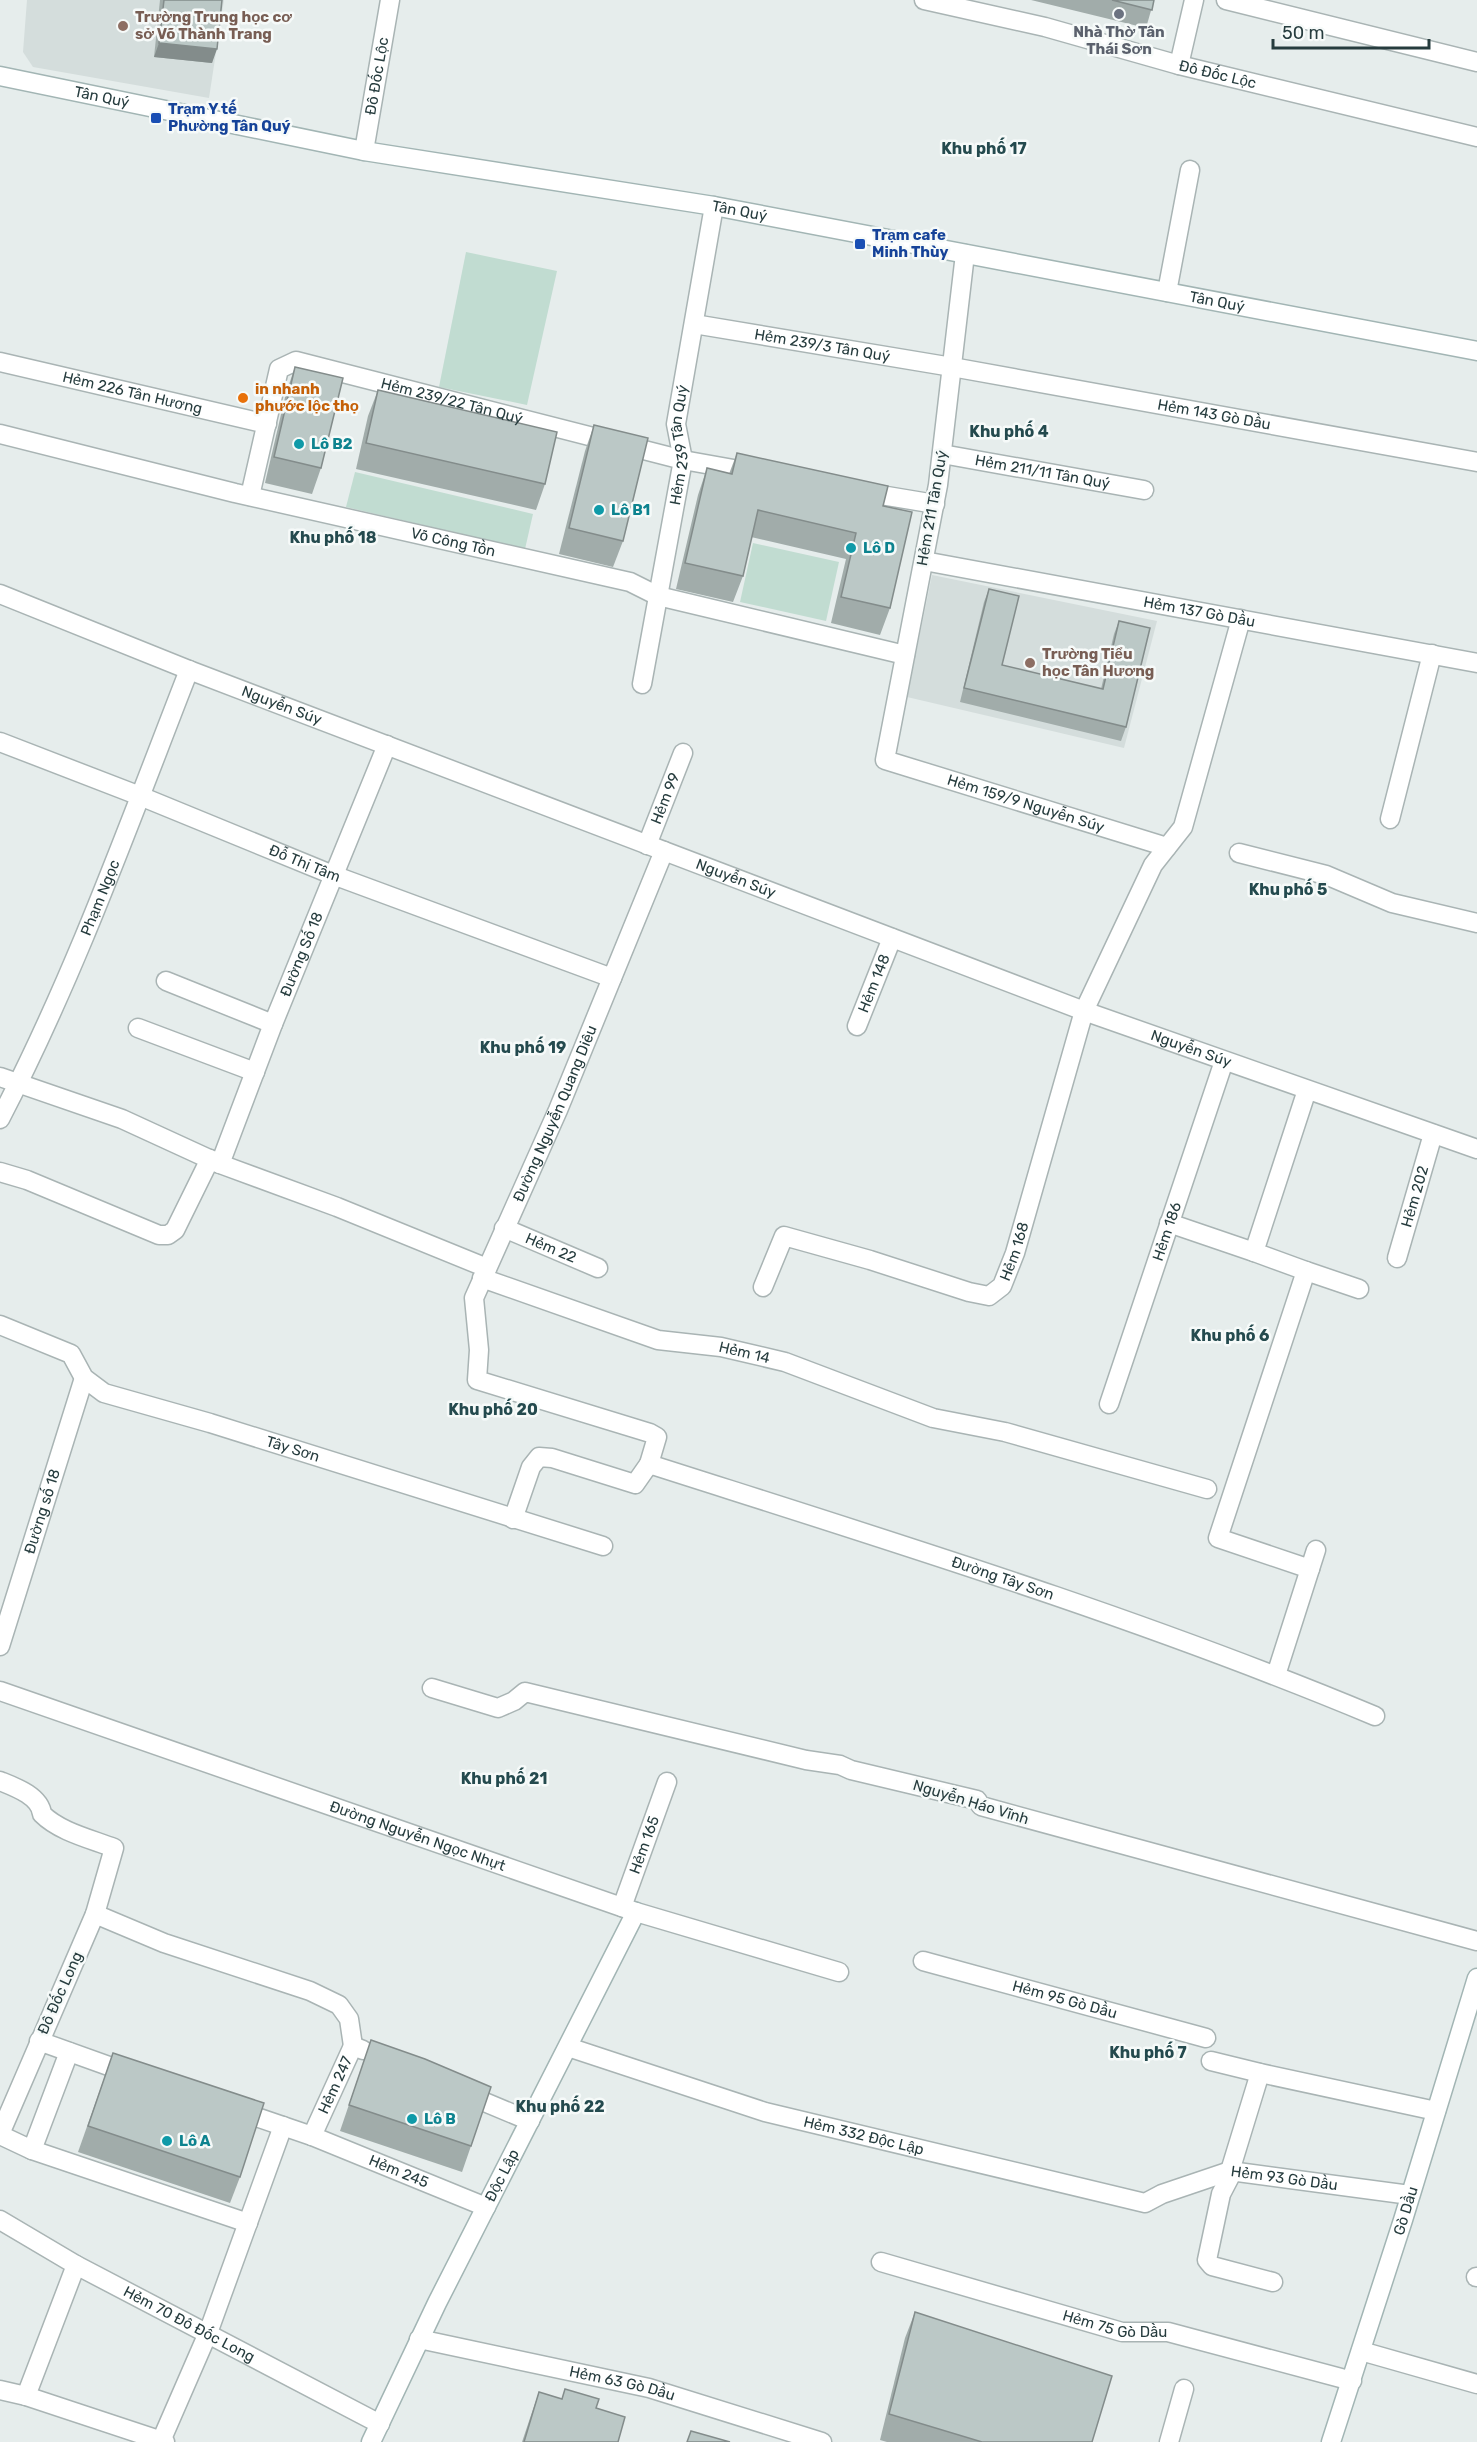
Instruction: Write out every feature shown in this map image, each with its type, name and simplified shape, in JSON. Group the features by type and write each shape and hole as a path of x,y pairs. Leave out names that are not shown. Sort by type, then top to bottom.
{"street":[{"name":"Đô Đốc Lộc","path":"364,150 390,0"},
{"name":"Đô Đốc Lộc","path":"924,0 1045,27 1179,65 1477,137"},
{"path":"1179,65 1194,0"},
{"path":"1226,0 1477,62"},
{"name":"Tân Quý","path":"0,76 364,150 714,206 1477,351"},
{"path":"1167,292 1190,170"},
{"name":"Hẻm 239 Tân Quý","path":"642,684 683,460 676,424 714,206"},
{"name":"Hẻm 211 Tân Quý","path":"885,760 935,504 965,254"},
{"name":"Hẻm 239/3 Tân Quý","path":"694,324 952,367"},
{"name":"Hẻm 239/22 Tân Quý","path":"250,496 279,369 296,362 683,460"},
{"name":"Hẻm 226 Tân Hương","path":"0,363 267,424"},
{"name":"Hẻm 143 Gò Dầu","path":"952,367 1477,462"},
{"name":"Võ Công Tồn","path":"0,434 250,496 630,582 658,596 905,655"},
{"name":"Hẻm 211/11 Tân Quý","path":"942,454 1144,490"},
{"path":"683,460 774,476"},
{"path":"843,488 935,504"},
{"name":"Hẻm 137 Gò Dầu","path":"924,561 1477,663"},
{"name":"Nguyễn Súy","path":"0,594 189,670 1083,1011 1477,1149"},
{"path":"1083,1011 1153,865 1183,827 1241,619"},
{"path":"1390,819 1432,654"},
{"name":"Phạm Ngọc","path":"0,1119 18,1084 124,843 189,670"},
{"name":"Đỗ Thị Tâm","path":"0,742 333,875 612,978"},
{"name":"Đường Số 18","path":"0,1172 27,1180 159,1235 175,1230 215,1162 255,1072 387,745"},
{"name":"Hẻm 99","path":"656,848 683,753"},
{"name":"Hẻm 159/9 Nguyễn Súy","path":"885,760 1167,847"},
{"name":"Đường Nguyễn Quang Diêu","path":"649,1464 657,1437 650,1433 477,1380 479,1350 474,1298 558,1110 612,978 656,848"},
{"path":"1239,853 1326,875 1392,903 1477,923"},
{"name":"Hẻm 148","path":"857,1026 892,938"},
{"path":"166,981 273,1024"},
{"name":"Hẻm 168","path":"763,1287 783,1236 870,1260 969,1292 989,1296 1002,1286 1016,1253 1083,1011"},
{"path":"138,1028 255,1072"},
{"name":"Hẻm 186","path":"1109,1404 1224,1060"},
{"name":"Hẻm 14","path":"0,1077 122,1119 215,1162 348,1211 485,1273 658,1340 721,1347 785,1362 933,1418 1005,1432 1207,1489"},
{"path":"1254,1252 1307,1090"},
{"name":"Hẻm 202","path":"1397,1258 1433,1134"},
{"path":"1169,1223 1359,1289"},
{"name":"Hẻm 22","path":"504,1228 598,1268"},
{"path":"1306,1271 1218,1538 1310,1569"},
{"name":"Tây Sơn","path":"0,1325 71,1354 84,1378 104,1394 210,1423 603,1546"},
{"name":"Đường số 18","path":"0,1646 84,1378"},
{"path":"513,1519 531,1467 539,1458 552,1458 635,1484 649,1464"},
{"name":"Đường Tây Sơn","path":"649,1464 1025,1584 1276,1675 1375,1716"},
{"path":"1276,1675 1316,1550"},
{"name":"Nguyễn Háo Vĩnh","path":"432,1688 498,1708 514,1701 525,1692 806,1760 840,1765 851,1770 977,1800 981,1806 1477,1941"},
{"name":"Đường Nguyễn Ngọc Nhựt","path":"0,1691 629,1910 839,1972"},
{"name":"Đô Đốc Long","path":"0,1781 35,1799 41,1805 42,1814 65,1829 114,1848 95,1914 0,2134"},
{"name":"Hẻm 165","path":"629,1910 667,1782"},
{"name":"Độc Lập","path":"371,2442 419,2339 568,2046 629,1910"},
{"path":"95,1914 164,1943 310,1991 339,2005 349,2019 353,2046"},
{"name":"Hẻm 95 Gò Dầu","path":"923,1961 1206,2038"},
{"name":"Gò Dầu","path":"1331,2442 1477,1978"},
{"path":"39,2042 148,2080"},
{"name":"Hẻm 247","path":"312,2136 353,2046 375,2056"},
{"name":"Hẻm 332 Độc Lập","path":"568,2046 765,2112 1145,2203 1162,2194"},
{"path":"32,2150 69,2052"},
{"path":"1212,2061 1436,2111"},
{"path":"1260,2073 1232,2171 1221,2194 1207,2260 1212,2266 1274,2282"},
{"path":"442,2084 530,2121"},
{"name":"Hẻm 245","path":"216,2103 312,2136 486,2207"},
{"path":"0,2390 26,2396 163,2441 208,2333 283,2126"},
{"path":"0,2134 32,2150 248,2223"},
{"name":"Hẻm 93 Gò Dầu","path":"1162,2194 1232,2171 1410,2195"},
{"name":"Hẻm 70 Đô Đốc Long","path":"0,2220 76,2265 380,2424"},
{"name":"Hẻm 75 Gò Dầu","path":"881,2262 1122,2332 1168,2332 1352,2381"},
{"path":"26,2396 76,2265"},
{"name":"Hẻm 63 Gò Dầu","path":"419,2339 649,2388 822,2442"},
{"path":"1361,2351 1477,2384"},
{"path":"1169,2442 1184,2389"}],"shaded area":[{"name":"Trường Trung học cơ sở Võ Thành Trang","path":"27,0 224,0 209,98 33,67 23,52"},
{"name":"Trường Tiểu học Tân Hương","path":"932,575 1157,621 1124,748 907,697"}],"green space":[{"path":"466,252 557,271 527,405 439,387"},
{"path":"355,472 533,514 525,549 346,507"},
{"path":"753,543 839,562 826,621 740,602"}],"building":[{"path":"164,0 222,0 217,49 159,43"},
{"path":"1112,0 1154,0 1152,10"},
{"name":"Lô B2","path":"295,367 343,378 321,468 274,457"},
{"path":"378,390 557,432 545,484 366,443"},
{"name":"Lô B1","path":"594,425 648,438 623,541 569,528"},
{"name":"Lô D","path":"737,453 888,486 883,506 912,512 890,608 841,597 856,533 758,510 743,576 685,563 707,468 732,474"},
{"path":"989,589 1019,596 1002,665 1103,689 1119,621 1150,628 1126,727 964,688"},
{"path":"371,2040 425,2059 491,2087 471,2146 349,2105"},
{"name":"Lô A","path":"113,2053 264,2103 240,2177 88,2126"},
{"path":"915,2312 1112,2376 1092,2442 982,2442 889,2414"},
{"path":"565,2389 599,2399 596,2408 625,2417 618,2442 524,2442 539,2392 562,2399"},
{"path":"691,2431 730,2442 687,2442"}],"place":[{"name":"Nhà Thờ Tân Thái Sơn","path":"1119,14"},
{"name":"Trường Trung học cơ sở Võ Thành Trang","path":"123,26"},
{"name":"Trạm Y tế Phường Tân Quý","path":"156,118"},
{"name":"Trạm cafe Minh Thùy","path":"860,244"},
{"name":"in nhanh phước lộc thọ","path":"243,398"},
{"name":"Lô B2","path":"299,444"},
{"name":"Lô B1","path":"599,510"},
{"name":"Lô D","path":"851,548"},
{"name":"Trường Tiểu học Tân Hương","path":"1030,663"},
{"name":"Lô B","path":"412,2119"},
{"name":"Lô A","path":"167,2141"}],"district":[{"name":"Khu phố 17","path":"984,148"},
{"name":"Khu phố 4","path":"1009,431"},
{"name":"Khu phố 18","path":"333,537"},
{"name":"Khu phố 5","path":"1288,889"},
{"name":"Khu phố 19","path":"523,1047"},
{"name":"Khu phố 6","path":"1230,1335"},
{"name":"Khu phố 20","path":"493,1409"},
{"name":"Khu phố 21","path":"504,1778"},
{"name":"Khu phố 7","path":"1148,2052"},
{"name":"Khu phố 22","path":"560,2106"}]}
